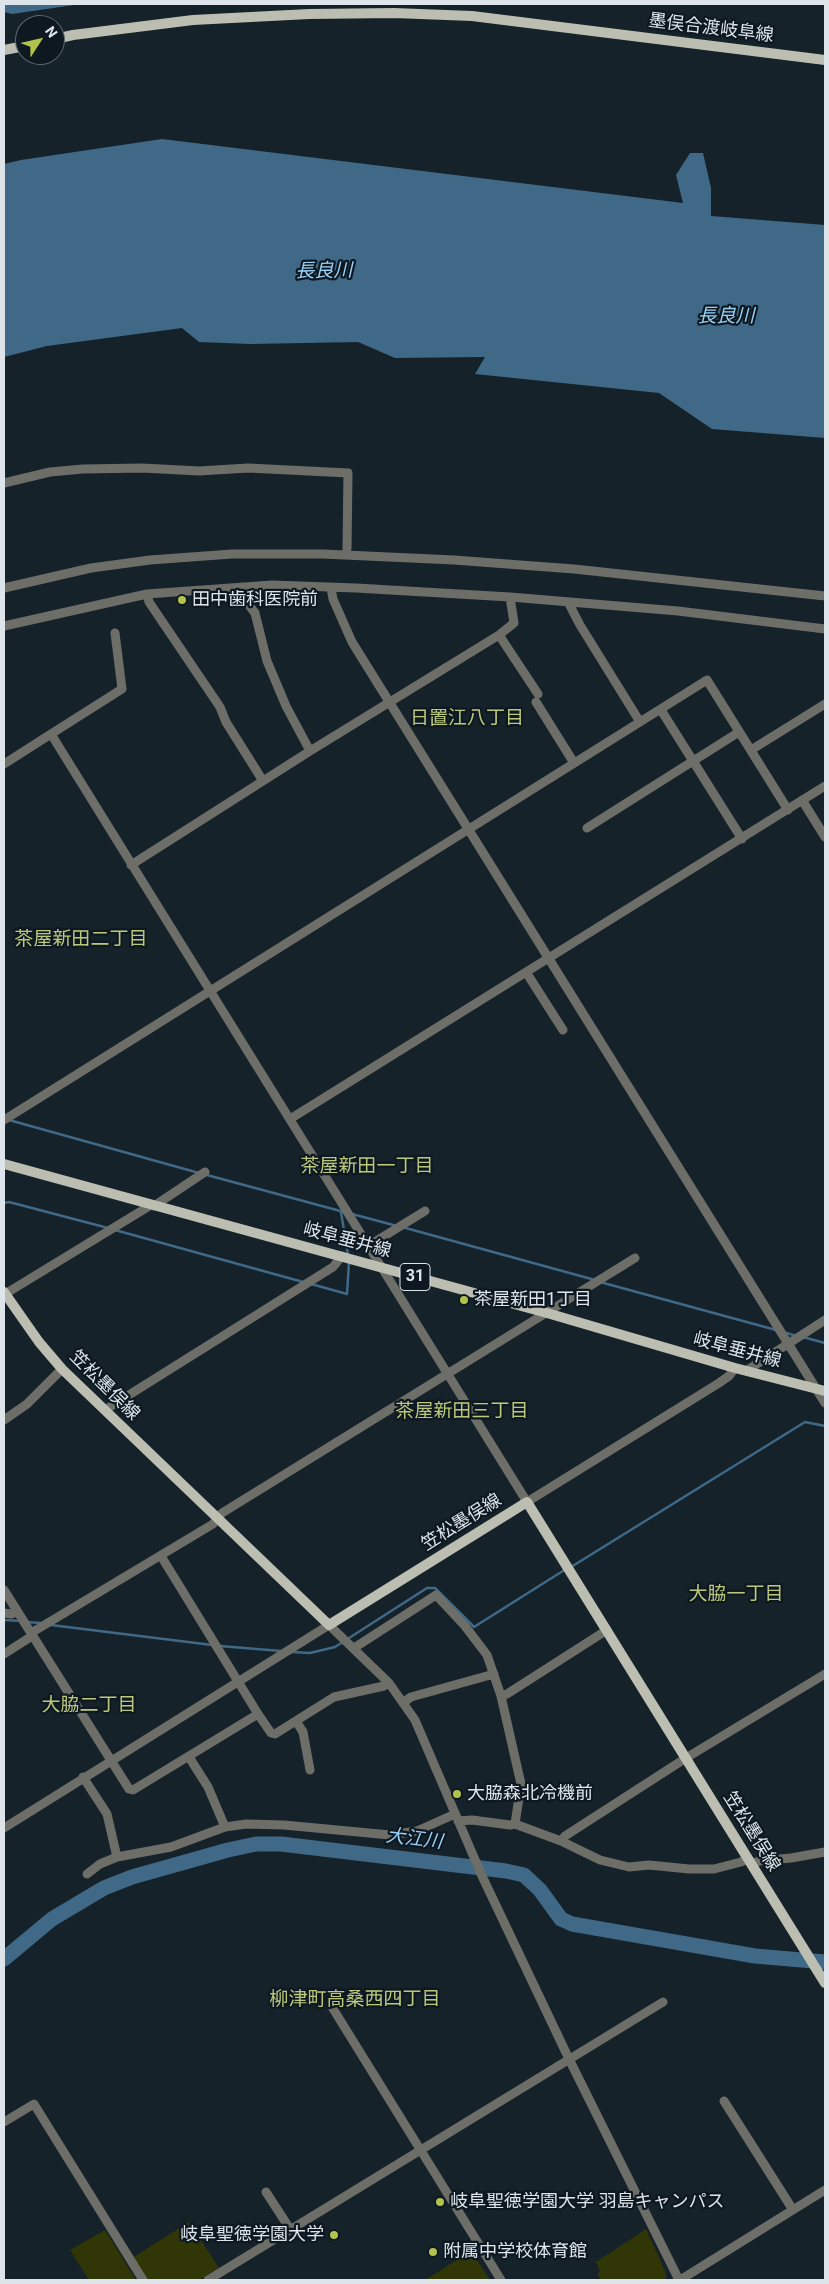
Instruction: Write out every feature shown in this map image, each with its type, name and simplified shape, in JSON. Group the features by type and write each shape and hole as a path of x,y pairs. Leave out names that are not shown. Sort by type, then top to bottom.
{"main road":[{"name":"墨俣合渡岐阜線","path":"65,37 193,20 309,14 472,16 825,60"},
{"name":"岐阜垂井線","path":"4,1164 547,1313 735,1368 821,1390"},
{"name":"笠松墨俣線","path":"4,1293 39,1342 62,1369 329,1625 527,1502 825,1984"}],"street":[{"path":"4,483 50,472 83,469 142,468 199,471 248,468 348,473 347,549"},
{"path":"4,588 91,568 150,560 232,554 314,554 454,560 574,569 825,596"},
{"path":"240,587 242,596 255,613 267,661 286,706 310,751"},
{"path":"4,626 147,594 240,587 331,588 510,597 678,611 825,629"},
{"path":"331,588 333,599 352,642 788,1343 821,1390 825,1403"},
{"path":"147,594 150,602 220,707 226,722 263,781"},
{"path":"131,865 310,751 499,635 514,623 510,597"},
{"path":"568,602 580,626 640,722"},
{"path":"4,764 122,689 115,633"},
{"path":"499,635 574,763"},
{"path":"4,1120 707,680 788,810"},
{"path":"751,750 825,704"},
{"path":"661,710 742,839"},
{"path":"587,828 740,732"},
{"path":"51,734 527,1502 719,1383 729,1376 735,1368"},
{"path":"290,1119 825,786"},
{"path":"802,800 825,837"},
{"path":"526,972 563,1030"},
{"path":"4,1293 206,1172"},
{"path":"368,1246 425,1211"},
{"path":"105,1410 333,1267 342,1256"},
{"path":"4,1654 31,1634 213,1524 222,1513 635,1258"},
{"path":"746,1371 825,1320"},
{"path":"4,1420 27,1404 62,1369"},
{"path":"160,1556 271,1733 275,1734 334,1697 384,1686 389,1683"},
{"path":"4,1590 129,1789 133,1790 258,1714"},
{"path":"354,1648 436,1595 477,1640 487,1655 494,1674 521,1784 515,1824"},
{"path":"4,1613 12,1614 17,1611"},
{"path":"4,1828 238,1680 329,1625 389,1683 404,1702 418,1728 482,1876 569,2059 679,2280 825,2190"},
{"path":"500,1696 508,1694 607,1630"},
{"path":"404,1702 411,1697 494,1674"},
{"path":"561,1841 565,1836 686,1758 825,1674"},
{"path":"296,1721 303,1732 310,1770"},
{"path":"189,1757 208,1788 225,1827"},
{"path":"83,1778 107,1814 117,1858"},
{"path":"87,1874 100,1864 117,1858 171,1847 225,1827 246,1824 284,1825 390,1835 416,1831 456,1818 510,1825 515,1824 561,1841 600,1860 629,1867 649,1865 689,1869 714,1868 741,1862 792,1858 825,1852"},
{"path":"214,2279 290,2229 663,2002"},
{"path":"332,2007 501,2280"},
{"path":"724,2101 793,2210"},
{"path":"4,2122 34,2104 143,2280"},
{"path":"266,2192 290,2229"}],"green space":[{"path":"189,2222 219,2268 199,2280 146,2280 132,2258"},
{"path":"646,2229 666,2273 666,2280 601,2280 597,2274 600,2271 596,2262"},
{"path":"105,2230 136,2280 89,2280 70,2250"},
{"path":"471,2251 490,2280 425,2280"}],"water":[{"path":"4,4 81,4 12,14 4,12"},
{"name":"長良川","path":"162,139 683,203 676,175 690,153 703,153 711,188 711,216 825,225 825,438 712,429 659,393 475,374 485,357 395,358 358,342 250,344 199,342 182,328 47,346 4,357 4,164"}],"waterway":[{"path":"9,1120 199,1173"},
{"path":"207,1175 344,1212"},
{"path":"4,1203 9,1202 108,1228"},
{"path":"341,1212 348,1255"},
{"path":"352,1214 397,1226"},
{"path":"402,1227 595,1280"},
{"path":"115,1230 303,1282"},
{"path":"311,1284 347,1294 349,1262"},
{"path":"600,1282 776,1330"},
{"path":"783,1332 797,1336"},
{"path":"803,1337 825,1343"},
{"path":"571,1567 805,1422 825,1426"},
{"path":"292,1652 310,1653 335,1647 427,1588 435,1588 474,1627 566,1569"},
{"path":"4,1620 21,1621"},
{"path":"26,1622 41,1623"},
{"path":"51,1625 212,1645"},
{"path":"220,1646 281,1651"},
{"name":"大江川","path":"4,1959 52,1919 104,1888 132,1877 228,1850 256,1844 281,1844 506,1871 524,1875 540,1890 561,1919 572,1924 755,1956 825,1962"}],"place":[{"name":"田中歯科医院前","path":"182,600"},
{"name":"茶屋新田1丁目","path":"464,1300"},
{"name":"大脇森北冷機前","path":"457,1794"},
{"name":"岐阜聖徳学園大学 羽島キャンパス","path":"440,2202"},
{"name":"岐阜聖徳学園大学","path":"334,2235"},
{"name":"附属中学校体育館","path":"433,2252"}],"district":[{"name":"日置江八丁目","path":"467,719"},
{"name":"茶屋新田二丁目","path":"81,940"},
{"name":"茶屋新田一丁目","path":"367,1167"},
{"name":"茶屋新田三丁目","path":"462,1412"},
{"name":"大脇一丁目","path":"736,1595"},
{"name":"大脇二丁目","path":"89,1706"},
{"name":"柳津町高桑西四丁目","path":"355,2000"}]}
